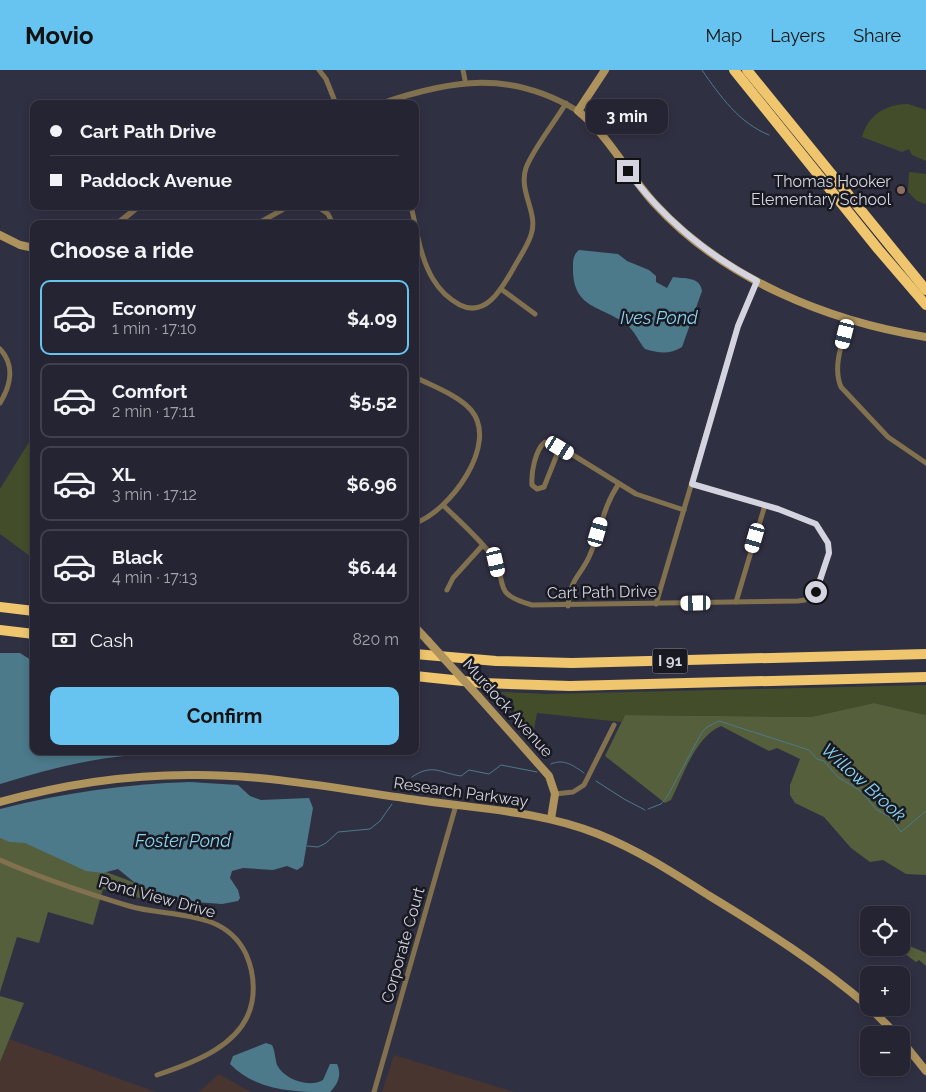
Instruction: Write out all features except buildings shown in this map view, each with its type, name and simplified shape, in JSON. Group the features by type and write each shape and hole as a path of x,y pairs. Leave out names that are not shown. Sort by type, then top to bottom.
{"highway":[{"path":"734,70 878,250 926,305"},
{"path":"747,70 926,290"},
{"path":"0,608 30,611"},
{"path":"0,630 30,634"},
{"name":"I 91","path":"419,654 496,661 572,663 926,654"},
{"name":"I 91","path":"419,676 482,683 570,686 926,677"}],"main road":[{"path":"605,70 578,111 599,132 641,188 669,218 714,255 757,281 807,304 849,319 926,337"},
{"path":"0,235 20,245 30,247"},
{"name":"Murdock Avenue","path":"419,631 548,773 555,794"},
{"name":"Research Parkway","path":"0,802 40,792 100,781 146,776 199,775 268,779 551,819 622,844 664,867 827,972 860,1000"},
{"path":"551,819 555,794"},
{"name":"Research Parkway","path":"878,1016 888,1026"},
{"path":"910,1051 926,1071"}],"street":[{"path":"319,70 332,90 335,100"},
{"path":"463,70 465,80"},
{"path":"395,100 465,80 494,80 516,83 566,103 578,111"},
{"path":"419,239 423,256 433,279 448,299 467,308 477,309 489,303 501,289 532,234 532,217 523,183 526,168 566,103"},
{"path":"124,220 135,210"},
{"path":"264,220 281,210"},
{"path":"322,210 328,214 331,220"},
{"path":"656,604 738,326 757,281"},
{"path":"501,289 534,314"},
{"path":"849,319 837,364 837,378 841,387 888,436 926,464"},
{"path":"0,349 8,357 10,372 8,389 0,403"},
{"path":"419,379 470,409 477,420 480,432 474,460 461,484 443,505 419,522"},
{"path":"560,448 548,481 544,487 537,489 532,485 531,477 540,446 545,442 560,448 618,485 648,500 684,510"},
{"name":"Cart Path Drive","path":"443,505 496,562 501,585 506,594 516,601 532,605 568,606 805,600 816,592 821,582 829,553 828,543 816,524 765,505 692,484"},
{"path":"568,606 570,588 588,559 610,496 618,485"},
{"path":"736,602 765,505"},
{"path":"447,590 453,578 482,546"},
{"path":"555,794 572,792 584,785 614,725"},
{"name":"Corporate Court","path":"374,1092 456,805"},
{"name":"Pond View Drive","path":"0,860 130,906 207,920 220,926 233,936 244,950 250,963 254,989 250,1010 245,1021 237,1032 221,1046 196,1060 157,1075"}],"shaded area":[{"path":"9,1039 156,1092 0,1092 0,1062"},
{"path":"394,1055 514,1092 382,1092"},
{"path":"219,1074 251,1092 199,1092"}],"green space":[{"path":"908,104 926,110 926,161 912,155 909,149 902,152 862,137 873,117 879,112 892,106"},
{"path":"909,172 926,174 926,204 917,201 908,192"},
{"path":"30,440 30,556 0,534 0,489"},
{"path":"926,685 926,715 874,703 811,717 625,715 621,722 537,713 532,741 515,720 513,700 499,692 548,694"},
{"path":"874,703 926,715 926,875 906,874 883,860 870,862 851,848 824,817 795,803 790,795 790,785 800,759 777,748 769,751 721,726 712,731 697,748 671,800 665,803 605,756 625,715 811,717"},
{"path":"0,832 162,893 160,903 103,889 93,925 48,912 39,943 17,937 0,992"},
{"path":"910,946 926,953 926,966 919,960 916,962 908,956 910,956"},
{"path":"0,996 24,1003 0,1062"}],"water":[{"name":"Ives Pond","path":"579,250 618,254 627,261 649,270 656,276 656,282 667,288 673,277 691,279 698,283 702,291 682,347 664,353 645,349 627,325 590,305 583,299 574,281 573,260"},
{"path":"0,653 20,653 30,659 30,755 138,755 102,759 51,769 0,784"},
{"path":"138,755 183,755 175,756"},
{"name":"Foster Pond","path":"190,782 238,785 250,796 261,800 309,798 313,808 303,866 297,870 287,866 273,870 243,868 232,871 230,878 238,890 240,898 238,901 222,904 168,900 134,882 118,869 103,873 86,871 25,843 10,842 0,838 0,809 94,790"},
{"path":"266,1043 272,1045 277,1065 281,1070 291,1078 304,1083 323,1080 330,1064 337,1064 339,1076 335,1086 330,1092 277,1088 252,1080 230,1064 233,1056"}],"waterway":[{"path":"702,70 723,99 739,116 758,130 769,135"},
{"name":"Willow Brook","path":"648,809 661,804 667,797 702,732 719,721 809,750 817,759 824,761 838,777 862,792 876,809 891,818 901,832 926,811"},
{"name":"Willow Brook","path":"551,764 565,762 584,773"},
{"name":"Willow Brook","path":"412,777 431,770 461,776 469,770 489,774 501,765 537,772"},
{"name":"Willow Brook","path":"596,781 645,810"},
{"name":"Willow Brook","path":"307,846 318,847 326,843 338,832 370,829 380,821 392,804"}],"place":[{"name":"Thomas Hooker Elementary School","path":"901,190"}],"route":[{"path":"628,171 655,204 684,231 724,261 757,281 738,326 692,484 778,509 816,524 828,543 829,553 821,582 816,592"}]}
